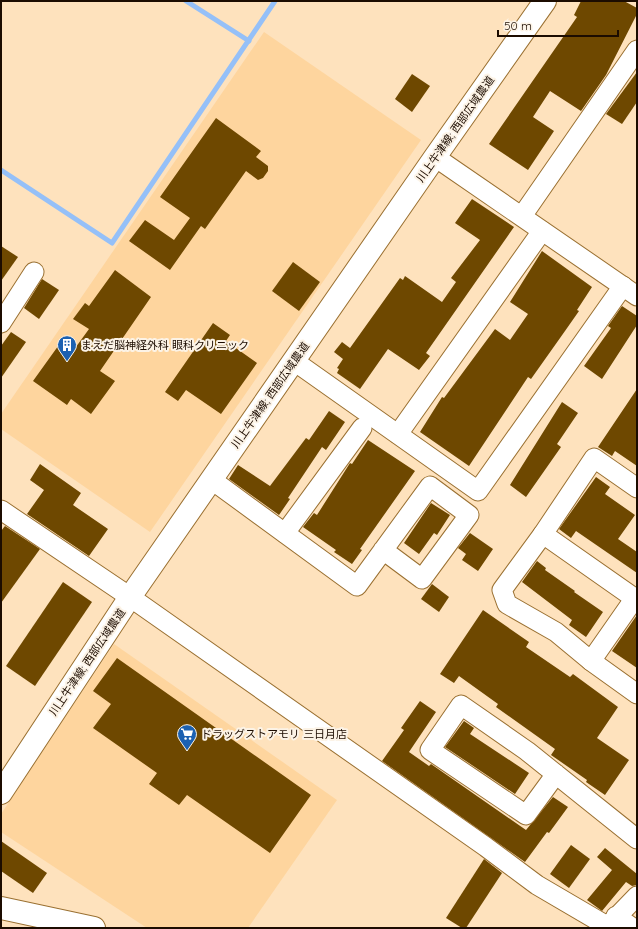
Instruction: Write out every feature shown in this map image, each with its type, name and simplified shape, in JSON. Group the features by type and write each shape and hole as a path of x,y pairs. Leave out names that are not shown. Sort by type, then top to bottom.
{"main road":[{"name":"川上牛津線; 西部広域農道","path":"1,793 130,597 545,1"},
{"path":"1,908 94,928"}],"street":[{"path":"522,216 637,50"},
{"path":"294,360 478,491 630,291 435,157"},
{"path":"398,434 542,231"},
{"path":"4,311 34,272"},
{"path":"285,533 362,428"},
{"path":"637,488 594,458 543,534 502,590 507,604 556,632 591,661 637,694"},
{"path":"212,480 357,586 383,550 430,486 469,515 422,579 383,550"},
{"path":"1,510 130,597 486,847 536,885 610,923 633,928"},
{"path":"543,534 636,599 591,661"},
{"path":"556,774 526,815 430,750 461,705 527,751 556,774 637,839"},
{"path":"610,923 637,896"}],"shaded area":[{"path":"264,32 421,140 150,532 1,429 1,414"},
{"path":"114,644 337,800 248,928 147,928 1,832 1,814"}],"building":[{"path":"581,1 624,1 637,8 637,14 606,75 581,111 550,91 533,117 554,131 528,170 489,144 577,17 574,15"},
{"path":"637,72 637,102 622,124 606,114"},
{"path":"412,74 430,86 412,112 395,99"},
{"path":"216,118 261,151 256,157 268,166 268,171 263,178 258,180 246,171 205,229 201,226 170,270 129,241 145,220 174,240 190,218 160,197"},
{"path":"472,199 514,227 426,353 430,356 419,370 388,349 360,389 337,373 339,369 337,368 343,359 334,352 342,342 350,348 400,278 403,280 405,276 442,302 456,282 451,278 480,240 455,223"},
{"path":"1,246 18,257 1,281"},
{"path":"542,251 592,287 577,310 579,311 531,379 528,377 469,466 420,432 442,397 444,398 495,329 510,340 528,314 510,302"},
{"path":"293,262 320,282 299,311 272,291"},
{"path":"115,270 151,297 100,371 115,381 91,414 71,399 67,405 33,381 61,342 73,351 89,329 73,319 85,303 89,306"},
{"path":"42,279 59,290 39,319 24,308"},
{"path":"622,306 637,316 637,325 602,379 584,366 611,328 608,326"},
{"path":"213,323 230,335 226,341 257,363 221,414 186,390 178,401 165,392"},
{"path":"11,332 26,342 1,378 1,346"},
{"path":"637,389 637,466 615,451 612,456 598,447"},
{"path":"562,402 578,413 557,444 561,447 526,497 510,485"},
{"path":"329,411 345,422 326,450 322,447 288,498 290,499 279,515 229,479 238,465 270,486 306,438 309,440"},
{"path":"368,440 415,471 360,549 362,550 352,564 334,552 336,550 303,527 314,513 317,515 350,463 352,464"},
{"path":"40,464 81,493 73,505 108,529 89,556 27,514 44,490 30,480"},
{"path":"596,477 610,487 605,494 635,515 618,539 637,552 637,573 576,531 571,538 559,529"},
{"path":"431,503 450,515 437,535 434,533 419,554 404,543"},
{"path":"5,526 40,549 1,603 1,531"},
{"path":"470,533 493,549 478,571 462,560 466,554 458,548"},
{"path":"537,561 546,568 545,570 603,612 586,637 569,625 572,620 522,582"},
{"path":"63,582 92,602 35,686 6,666"},
{"path":"432,584 449,597 439,612 421,599"},
{"path":"483,610 529,642 526,647 570,677 573,674 618,707 597,738 629,760 605,795 586,782 587,780 551,755 555,749 496,707 498,704 459,676 454,683 440,674"},
{"path":"637,615 637,668 612,651"},
{"name":"ドラッグストアモリ 三日月店","path":"117,658 311,795 270,853 187,795 179,805 149,784 157,773 93,728 111,704 93,691"},
{"path":"420,701 436,712 409,752 429,766 431,764 526,830 553,797 568,807 525,862 382,761 404,730 401,728"},
{"path":"464,721 474,728 470,734 529,773 515,794 445,747"},
{"path":"1,841 47,873 33,893 1,871"},
{"path":"571,845 590,859 569,888 550,874"},
{"path":"605,848 637,874 637,885 632,886 626,882 602,911 587,900 612,870 597,857"},
{"path":"484,859 502,873 466,928 462,928 446,918"}],"waterway":[{"path":"186,1 249,41"},
{"path":"1,170 112,243 275,1"}],"place":[{"name":"まえだ脳神経外科 眼科クリニック","path":"67,362"},
{"name":"ドラッグストアモリ 三日月店","path":"187,751"}]}
